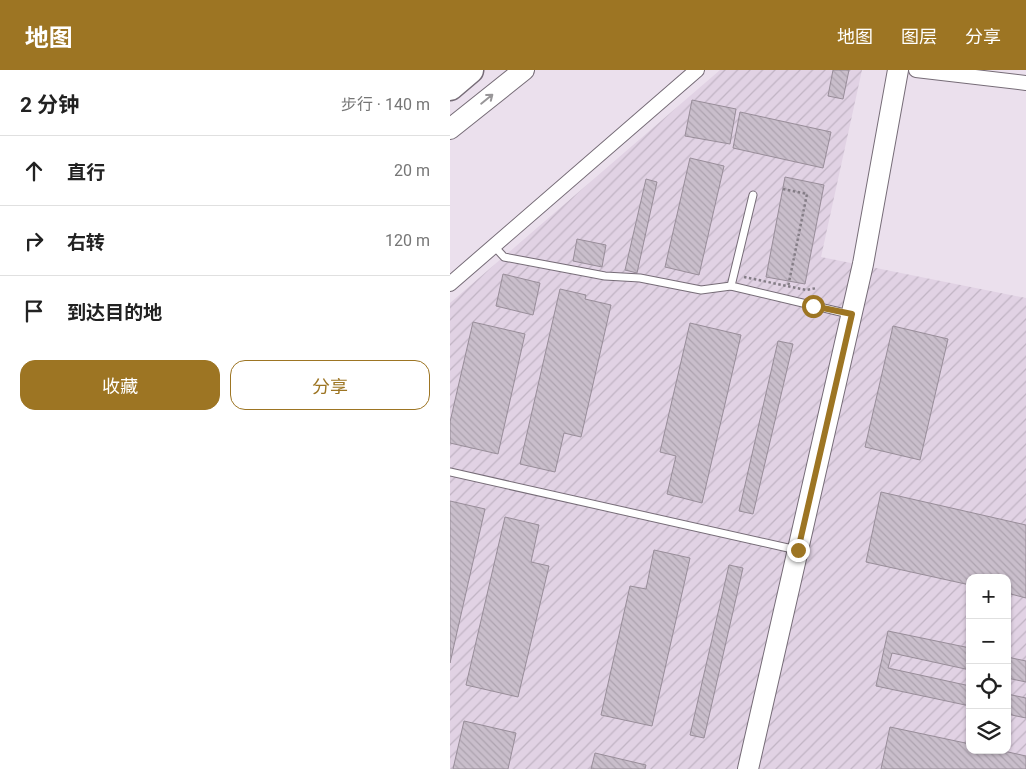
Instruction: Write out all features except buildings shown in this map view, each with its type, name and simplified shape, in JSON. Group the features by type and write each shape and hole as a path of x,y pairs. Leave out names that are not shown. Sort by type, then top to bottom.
{"highway":[{"path":"450,87 470,70"}],"street":[{"path":"450,129 524,70"},
{"path":"450,284 697,70"},
{"path":"748,769 863,264 898,70"},
{"path":"916,70 1019,78"}],"lane":[{"path":"731,286 753,195"},
{"path":"494,246 504,257 604,276 640,278 701,290 731,286 852,314"},
{"path":"450,472 798,550"}],"path":[{"path":"783,188 807,194 788,287"},
{"path":"744,277 806,290 817,288"}],"shaded area":[{"path":"720,70 862,70 821,257 1026,298 1026,769 450,769 450,303"}],"route":[{"path":"798,550 852,314 813,306"}]}
